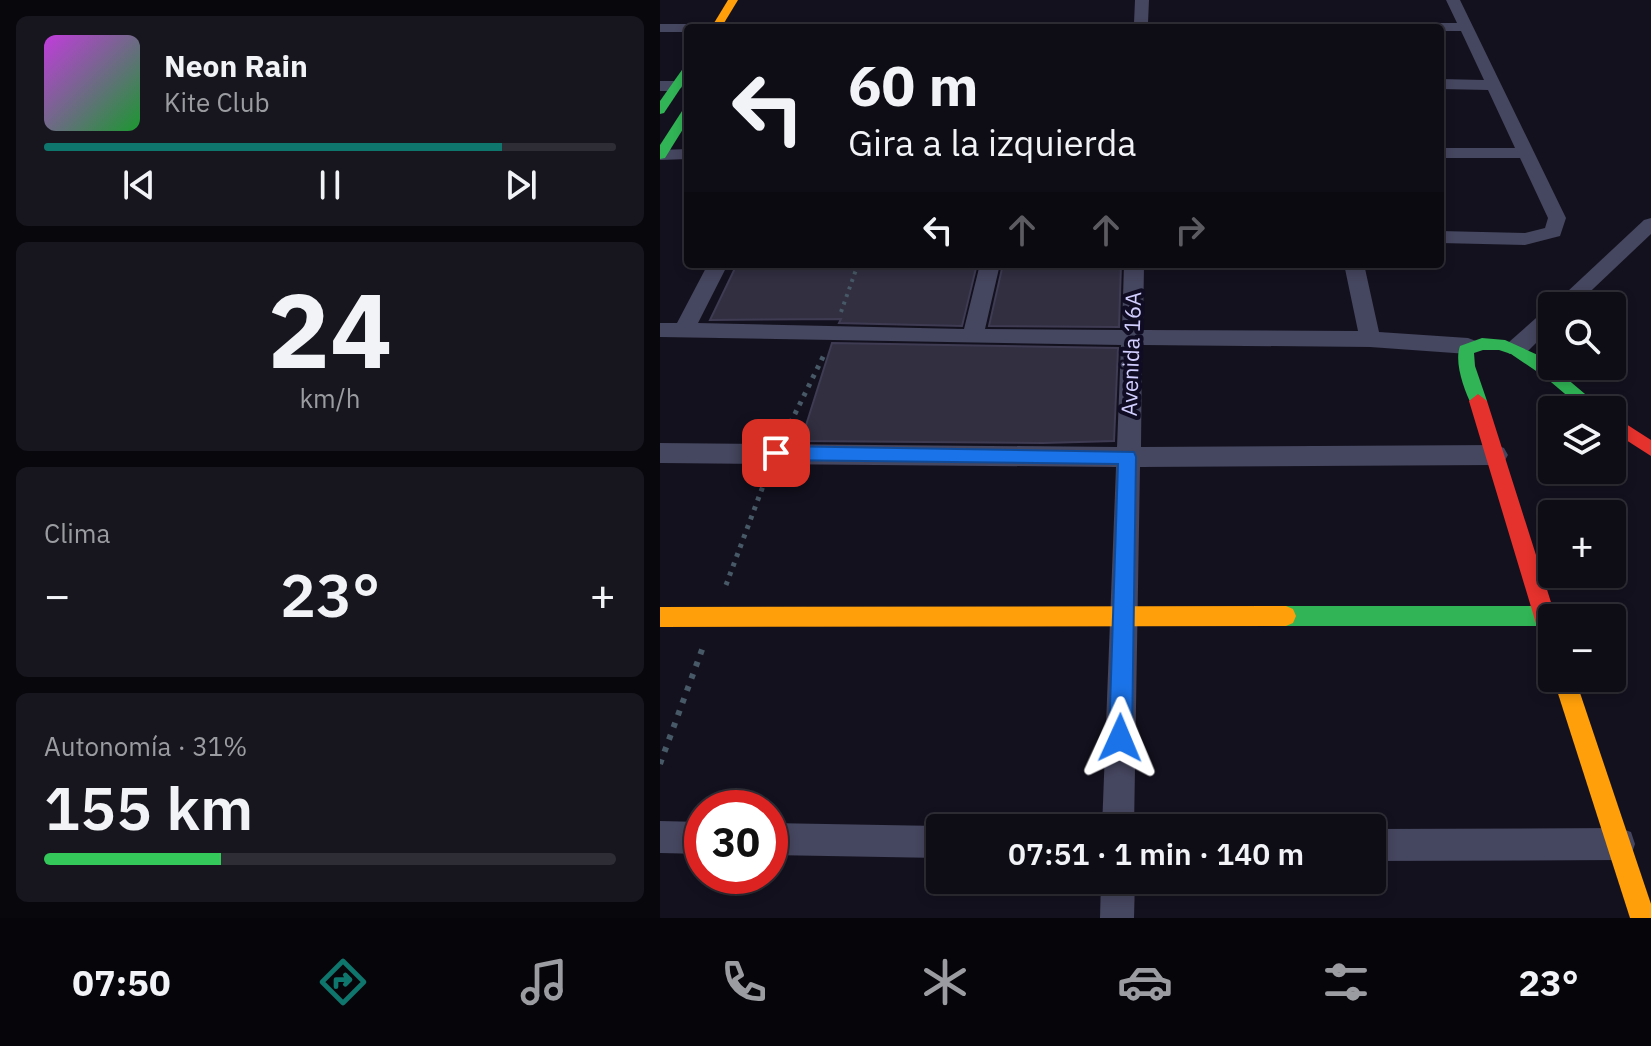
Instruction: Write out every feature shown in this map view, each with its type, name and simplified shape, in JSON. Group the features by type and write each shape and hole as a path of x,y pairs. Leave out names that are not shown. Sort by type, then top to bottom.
{"street":[{"path":"718,24 733,0"},
{"path":"1141,24 1142,0"},
{"path":"1444,237 1525,239 1553,232 1557,218 1453,0"},
{"path":"752,19 995,24"},
{"path":"1444,27 1465,27"},
{"path":"660,28 684,28"},
{"path":"660,110 668,86 684,72"},
{"path":"1444,84 1493,85"},
{"path":"660,155 684,117"},
{"path":"1444,153 1526,153"},
{"path":"660,155 684,154"},
{"path":"1577,292 1651,224"},
{"path":"684,330 716,268"},
{"path":"973,337 989,268"},
{"name":"Avenida 16A","path":"1118,814 1134,268"},
{"path":"1355,268 1370,339"},
{"path":"1517,348 1538,328"},
{"path":"660,330 973,337 1370,339 1468,346 1494,340 1517,348 1577,396"},
{"path":"1468,346 1467,366 1540,604"},
{"path":"1626,432 1651,449"},
{"path":"660,453 1127,457 1496,455"},
{"path":"660,617 1538,616"},
{"path":"1569,692 1643,918"},
{"path":"660,837 684,838"},
{"path":"788,839 926,842"},
{"path":"1386,845 1619,844"},
{"path":"1117,918 1118,894"}],"path":[{"path":"660,764 776,453 834,334 857,268"}],"building":[{"path":"735,268 976,268 962,326 839,323 841,319 710,320"},
{"path":"1002,268 1121,268 1119,327 989,326"},
{"path":"832,343 1118,348 1114,441 801,441"}],"traffic: fast":[{"path":"660,110 684,75"},
{"path":"660,155 684,117"},
{"path":"1478,401 1467,366 1466,350 1482,344 1499,344 1517,350 1551,372 1579,396"},
{"path":"1286,616 1538,616"}],"traffic: slow":[{"path":"718,24 733,0"},
{"path":"660,617 1286,616"},
{"path":"1569,692 1643,918"}],"traffic: jam":[{"path":"1478,401 1541,604"},
{"path":"1626,432 1651,449"}],"route":[{"path":"776,453 1127,457 1120,738"}]}
